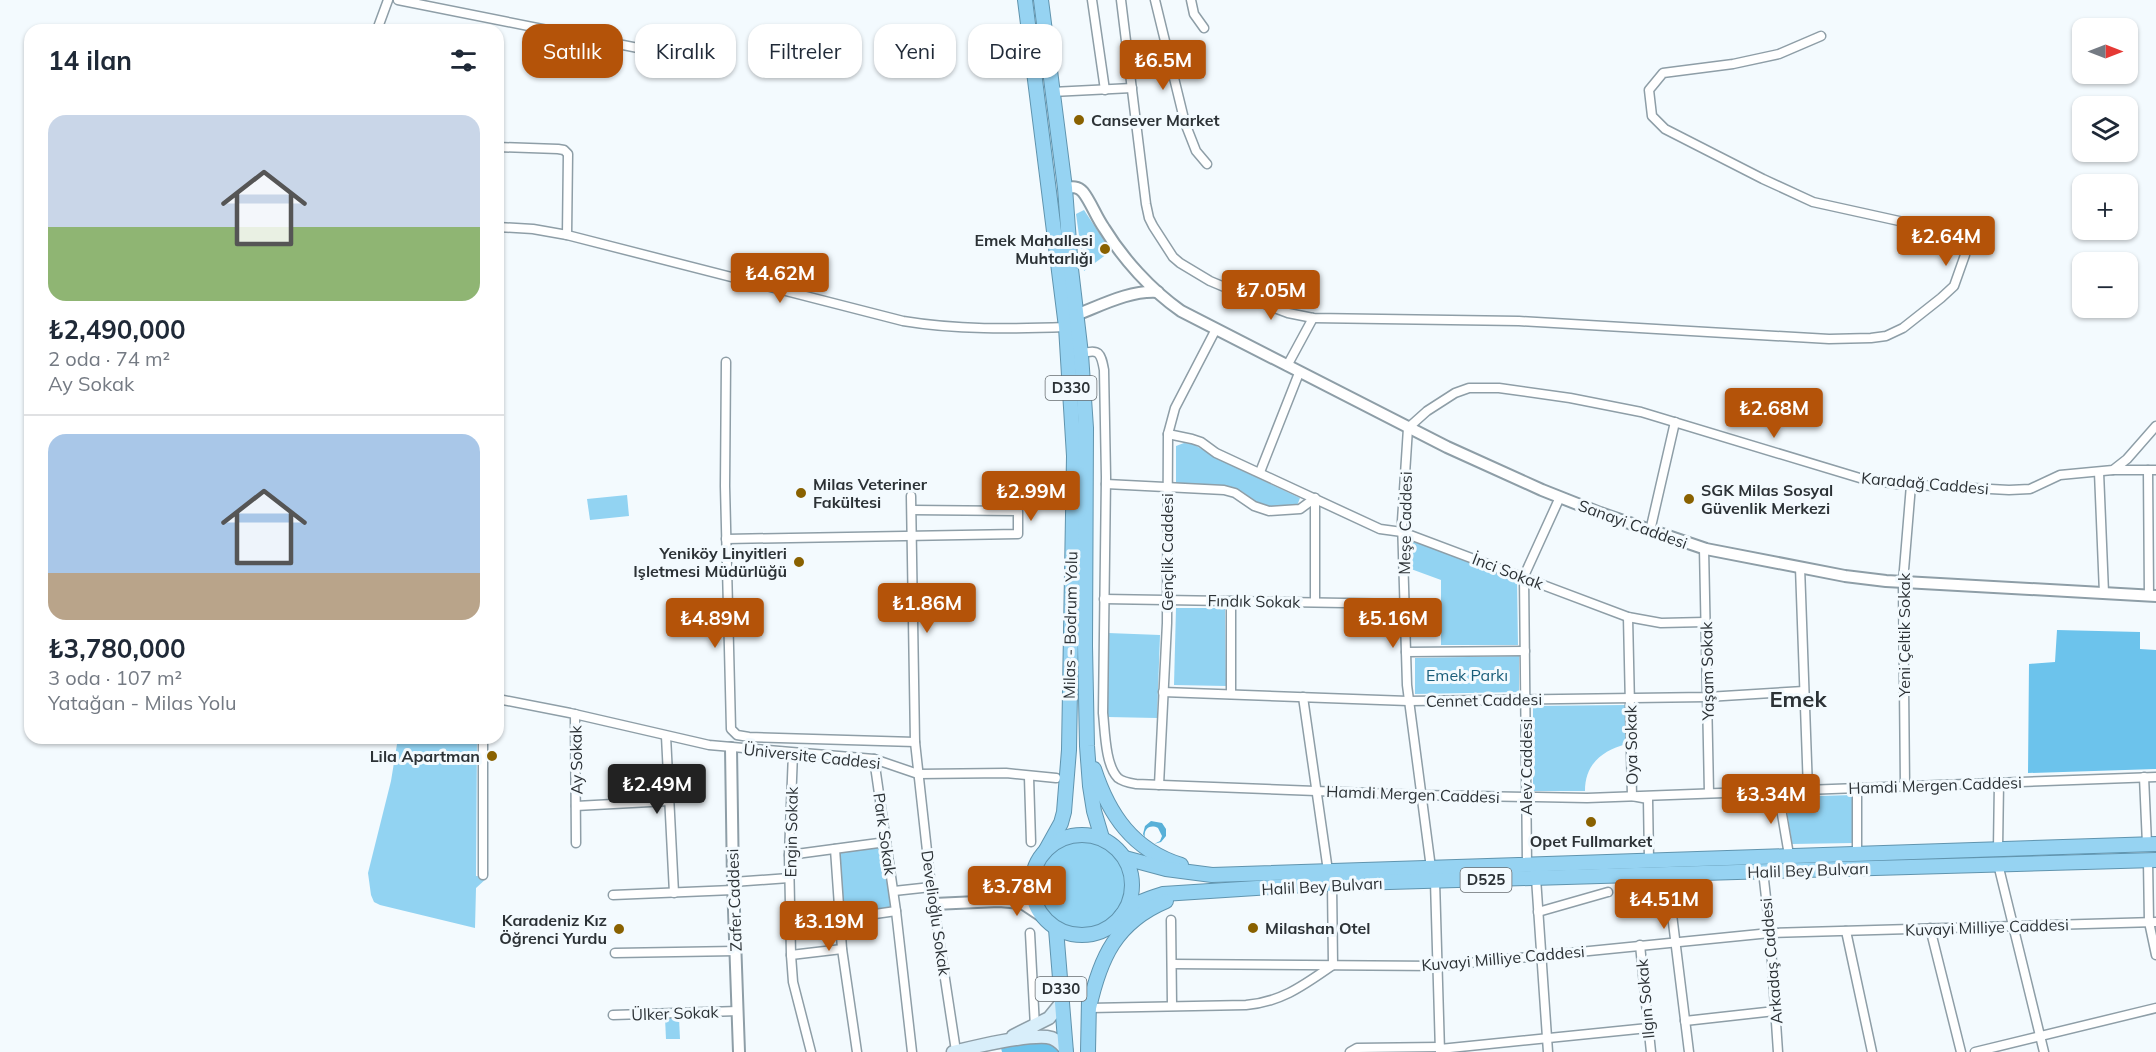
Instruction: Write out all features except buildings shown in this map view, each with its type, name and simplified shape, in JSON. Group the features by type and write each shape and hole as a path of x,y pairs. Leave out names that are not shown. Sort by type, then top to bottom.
{"highway":[{"name":"Milas - Bodrum Yolu","path":"1025,0 1066,327 1074,456 1069,750 1064,812 1061,823 1046,850"},
{"name":"Milas - Bodrum Yolu","path":"1041,0 1065,188 1076,315 1082,354 1086,428 1087,747"},
{"path":"1087,747 1094,811 1102,838"},
{"path":"1087,747 1106,802 1128,833 1160,857 1212,875"},
{"path":"1089,1008 1091,973 1099,948 1130,902 1131,872 1125,858 1102,838 1087,834 1072,835 1058,840 1037,862 1032,876 1032,895 1043,917 1056,929 1084,936 1098,933 1112,926"},
{"name":"Halil Bey Bulvarı","path":"1209,892 1431,867 2151,844"},
{"name":"D525","path":"1125,858 1166,869 1212,875"},
{"name":"Halil Bey Bulvarı","path":"1212,875 1435,881 2152,860"},
{"path":"1089,1008 1102,962 1112,942 1128,925 1146,910 1167,901 1209,892"},
{"name":"D525","path":"1122,915 1130,907 1163,894 1209,892"},
{"name":"D330","path":"1056,929 1066,1051"},
{"name":"D330","path":"1088,1052 1089,1008"}],"main road":[{"path":"995,1043 1049,1018 1062,1002"},
{"path":"954,1052 995,1043 1046,1037 1061,1043 1066,1051"}],"street":[{"path":"379,24 388,0"},
{"path":"398,0 635,47"},
{"path":"1092,0 1105,90"},
{"path":"1121,0 1149,218 1170,253 1180,263 1210,281 1288,313 1313,318 1519,321 1829,339 1886,336 1903,328 1954,285 1965,255 1962,242 1948,232 1813,202 1665,129 1652,116 1649,90 1663,74 1733,64 1779,54 1821,36"},
{"path":"1155,0 1185,123 1196,151 1207,164"},
{"path":"1191,0 1194,14 1204,28"},
{"path":"1052,92 1132,88"},
{"path":"504,147 558,149 568,154 567,235"},
{"name":"Sanayi Caddesi","path":"1065,188 1076,187 1083,192 1112,241 1158,292 1181,310 1299,373 1480,463 1560,497 1650,531 1704,548 1869,579 2152,596"},
{"path":"504,227 533,229 567,235 930,326 989,329 1066,327"},
{"path":"1076,315 1129,295 1158,292"},
{"path":"1287,366 1313,318"},
{"name":"Gençlik Caddesi","path":"1159,785 1167,600 1168,434 1175,408 1216,329"},
{"name":"Hamdi Mergen Caddesi","path":"1082,354 1096,351 1102,362 1106,484 1103,713 1111,763 1115,773 1123,781 1159,785 1526,797 1632,796 2156,777"},
{"path":"726,362 726,539 730,726 734,732 749,737 915,742"},
{"path":"1260,472 1299,373"},
{"name":"Karadağ Caddesi","path":"1408,428 1427,411 1455,393 1478,387 1596,403 1675,422 1847,475 1881,482 2022,490 2038,486 2060,475 2113,470 2152,470"},
{"path":"1650,531 1675,422"},
{"path":"2113,470 2127,459 2156,426"},
{"name":"Meşe Caddesi","path":"1408,428 1402,532 1408,701 1431,867"},
{"name":"İnci Sokak","path":"1168,434 1202,442 1216,453 1380,529 1402,532 1628,617 1661,622 1706,622"},
{"path":"2152,470 2152,596"},
{"path":"2099,472 2104,593"},
{"path":"1106,484 1229,491 1258,508 1269,511 1300,509 1316,498"},
{"name":"Yeni Çeltik Sokak","path":"1905,786 1903,582 1911,484"},
{"name":"Develioğlu Sokak","path":"911,496 915,742 931,887 954,1052"},
{"name":"Alev Caddesi","path":"1527,864 1524,576 1560,497"},
{"path":"1316,498 1316,602"},
{"path":"726,539 1018,534 1018,511 912,510"},
{"name":"Yaşam Sokak","path":"1704,548 1709,793"},
{"path":"1800,567 1808,790"},
{"name":"Fındık Sokak","path":"1104,599 1404,604"},
{"path":"1231,601 1231,694"},
{"name":"Oya Sokak","path":"1628,617 1632,796 1648,799 1649,860"},
{"path":"1406,652 1525,651"},
{"name":"Cennet Caddesi","path":"1164,692 1408,701 1707,697 1804,691"},
{"path":"1089,1008 1246,1005 1270,1002 1296,990 1333,965 1330,877 1303,697"},
{"name":"Üniversite Caddesi","path":"504,700 731,748 874,759 918,774 1006,773 1056,778"},
{"name":"Ay Sokak","path":"575,714 576,843"},
{"path":"666,736 674,893"},
{"path":"483,744 483,875"},
{"name":"Zafer Caddesi","path":"731,748 739,1052"},
{"name":"Engin Sokak","path":"793,753 789,855 791,955 793,982 811,1052"},
{"name":"Park Sokak","path":"874,759 894,891 912,1052"},
{"path":"1029,777 1031,842"},
{"path":"2144,777 2151,844"},
{"path":"1998,849 1999,782"},
{"path":"1857,788 1857,853"},
{"path":"1778,790 1789,855"},
{"name":"Ay Sokak","path":"576,806 669,801"},
{"path":"789,855 886,842"},
{"path":"835,849 842,949 857,1052"},
{"path":"2152,860 2152,922 2156,955"},
{"path":"1998,864 2044,1052"},
{"name":"Arkadaş Caddesi","path":"1763,871 1770,933 1778,1052"},
{"path":"1667,874 1689,1052"},
{"path":"999,901 1020,894 1032,876"},
{"path":"613,895 674,893 789,878"},
{"path":"1536,878 1548,1052"},
{"path":"1435,881 1440,1049"},
{"path":"894,891 931,887"},
{"path":"1538,912 1608,892"},
{"path":"934,904 999,901 1022,903 1043,917"},
{"path":"840,920 896,910"},
{"path":"1171,920 1172,1005"},
{"name":"Kuvayi Milliye Caddesi","path":"1172,964 1437,966 1770,933 2152,922"},
{"path":"1930,928 1961,1052"},
{"path":"1846,931 1872,1052"},
{"path":"1030,933 1035,1026"},
{"name":"Ilgın Sokak","path":"1640,945 1651,1052"},
{"path":"791,955 842,949"},
{"path":"615,953 736,951"},
{"path":"1975,1052 2156,1008"},
{"name":"Ülker Sokak","path":"613,1015 738,1011"},
{"path":"1685,1022 1775,1011"},
{"path":"1350,1052 1357,1048 1498,1048 1547,1038 1648,1028"}],"green space":[{"path":"1084,210 1111,251 1084,271 1076,214"},
{"path":"1184,443 1193,444 1220,460 1300,498 1297,506 1263,506 1236,489 1176,484 1176,446"},
{"path":"627,495 629,516 590,520 587,499"},
{"path":"1411,539 1517,579 1518,645 1441,645 1441,580 1411,569"},
{"path":"1176,608 1225,608 1226,686 1174,685"},
{"path":"1108,633 1160,635 1157,718 1108,717"},
{"name":"Emek Parkı","path":"1519,656 1519,692 1415,694 1415,658"},
{"path":"1625,705 1626,744 1609,750 1596,760 1588,773 1585,791 1533,791 1533,706"},
{"path":"397,744 477,744 476,876 488,877 476,888 475,928 374,902 368,873 391,781"},
{"path":"1853,795 1853,843 1792,844 1785,797"},
{"path":"1083,840 1100,844 1114,853 1123,867 1127,884 1123,901 1114,915 1100,924 1083,928 1066,924 1052,915 1043,901 1039,884 1043,867 1052,853 1066,844"},
{"path":"886,842 896,911 840,919 835,849"},
{"path":"665,1018 679,1018 680,1039 666,1039"}],"shaded area":[{"path":"2057,630 2140,632 2140,649 2156,650 2156,769 2028,773 2029,664 2055,662"},
{"path":"1151,821 1162,823 1166,829 1166,836 1161,842 1154,844 1160,841 1162,836 1158,828 1148,828 1145,838 1143,834 1145,826"},
{"path":"1048,1040 1062,1052 1002,1052 1001,1048"}],"place":[{"name":"Cansever Market","path":"1079,120"},
{"name":"Emek Mahallesi Muhtarlığı","path":"1105,249"},
{"name":"Milas Veteriner Fakültesi","path":"801,493"},
{"name":"SGK Milas Sosyal Güvenlik Merkezi","path":"1689,499"},
{"name":"Yeniköy Linyitleri Işletmesi Müdürlüğü","path":"799,562"},
{"name":"Lila Apartman","path":"492,756"},
{"name":"Opet Fullmarket","path":"1591,822"},
{"name":"Milashan Otel","path":"1253,928"},
{"name":"Karadeniz Kız Öğrenci Yurdu","path":"619,929"}],"district":[{"name":"Emek","path":"1798,699"}]}
